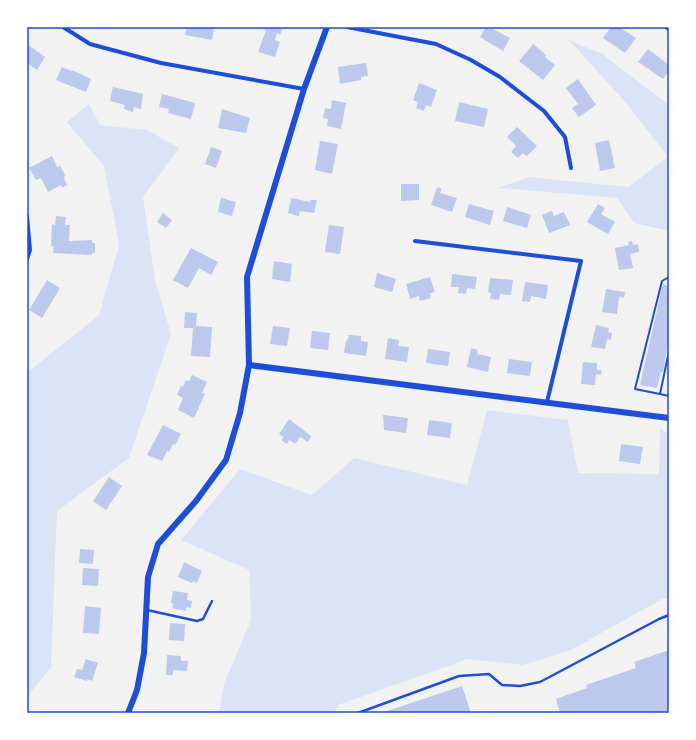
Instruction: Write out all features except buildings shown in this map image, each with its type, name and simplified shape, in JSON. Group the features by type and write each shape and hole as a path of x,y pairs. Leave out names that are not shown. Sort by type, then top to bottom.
{"street":[{"path":"63,27 90,44 161,63 304,90"},
{"path":"128,713 137,690 144,653 148,577 158,544 196,501 226,460 240,413 249,365 247,278 304,90 327,27"},
{"path":"347,27 436,44 471,60 500,77 544,111 565,137 571,168"},
{"path":"27,216 30,250 27,259"},
{"path":"415,241 581,261 547,402"},
{"path":"249,365 669,418"}],"lane":[{"path":"146,610 197,622 203,619 212,602"},
{"path":"358,713 459,676 489,674 502,685 520,686 540,682 659,618 669,615"}],"path":[{"path":"669,277 662,281 635,389 669,396"},
{"path":"660,394 669,351"}],"shaded area":[{"path":"569,40 602,54 669,105 669,231 634,223 617,198 498,188 529,177 628,187 668,157 626,103"},
{"path":"89,104 100,125 147,130 179,148 143,197 155,280 171,334 129,458 57,511 51,667 27,697 27,373 99,315 119,245 104,166 67,122"},
{"path":"487,410 568,420 578,473 659,474 660,429 669,434 669,599 662,599 571,650 523,665 468,659 338,705 334,713 219,713 224,684 251,620 249,570 181,540 240,469 312,495 354,458 467,485"}]}
